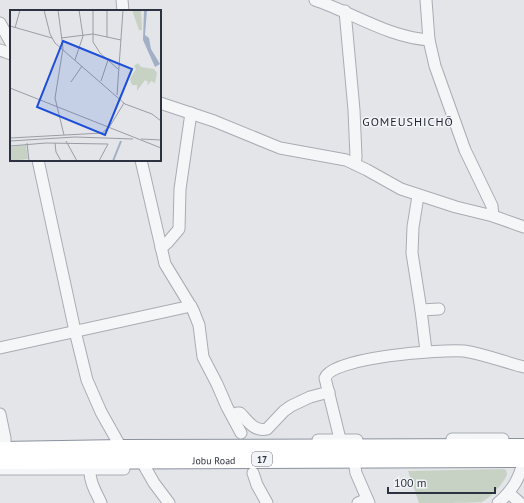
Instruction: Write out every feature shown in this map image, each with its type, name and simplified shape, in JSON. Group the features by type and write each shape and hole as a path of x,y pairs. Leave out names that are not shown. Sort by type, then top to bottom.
{"highway":[{"name":"Jobu Road","path":"2,445 123,448 221,444 422,443 524,447"},
{"name":"Jobu Road","path":"0,461 30,466 140,460 266,464 451,462 524,459"}],"street":[{"path":"122,0 123,10"},
{"path":"316,0 345,11 388,31 429,40"},
{"path":"426,0 429,40 435,66 458,132 492,206 494,216"},
{"path":"345,11 354,110 355,164"},
{"path":"0,23 10,41"},
{"path":"0,50 10,54"},
{"path":"161,103 191,113 289,151 338,159 355,164 401,189 418,196 494,216 524,227"},
{"path":"160,248 168,242 179,229 180,189 191,113"},
{"path":"38,161 87,380 101,412 123,448 140,460 154,483 170,503"},
{"path":"141,161 160,248 165,264 191,306 199,325 203,357 241,433"},
{"path":"418,196 413,227 412,253 426,351"},
{"path":"0,348 191,306"},
{"path":"421,310 439,309"},
{"path":"340,439 325,378 330,372 350,364 372,358 426,351 464,351 524,367"},
{"path":"232,415 240,413 253,427 258,430 263,430 267,429 284,411 299,401 329,392"},
{"path":"0,414 5,438 2,445 94,442"},
{"path":"158,441 221,444 340,439 422,443 503,439"},
{"path":"498,503 509,493 520,477 524,459"},
{"path":"166,468 266,464 355,467 451,462 503,466"},
{"path":"0,469 30,466 124,469"},
{"path":"355,467 365,502"},
{"path":"90,469 92,484 101,503"},
{"path":"253,473 259,490 267,503"},
{"path":"509,493 520,503 524,497"}],"shaded area":[{"path":"506,470 507,475 496,490 482,502 471,503 419,503 408,471"}],"district":[{"name":"GOMEUSHICHŌ","path":"408,121"}]}
